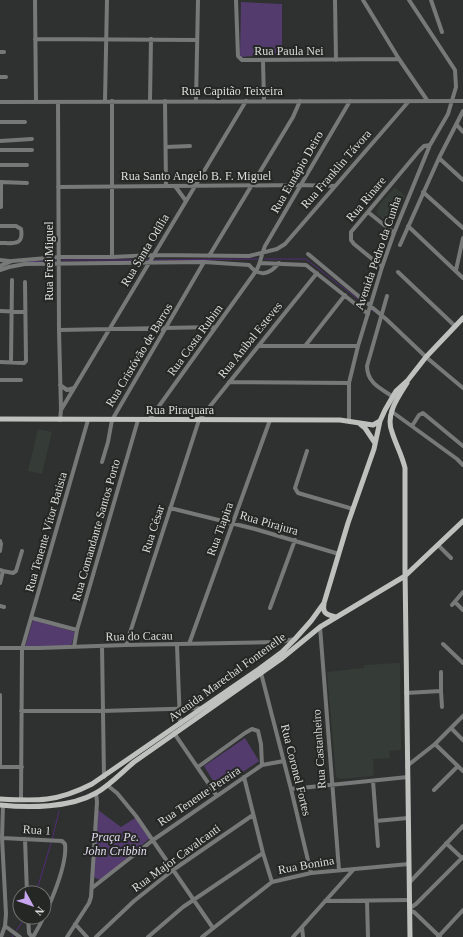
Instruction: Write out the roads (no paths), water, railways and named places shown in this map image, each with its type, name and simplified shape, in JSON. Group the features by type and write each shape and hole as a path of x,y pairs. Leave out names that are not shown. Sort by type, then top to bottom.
{"main road":[{"path":"410,937 406,693 405,468 402,455 392,432 391,414 408,380 426,357 463,318"},
{"name":"Avenida Marechal Fontenelle","path":"0,799 51,799 77,792 104,777 204,708 282,652 296,639 314,618 324,603 381,420 396,390 408,380"},
{"name":"Rua Piraquara","path":"0,420 349,421 373,426 381,420"},
{"path":"359,423 365,428 375,443"},
{"name":"Avenida Marechal Fontenelle","path":"1,805 49,805 78,800 96,793 134,762 261,673 320,627 416,568 463,521"},
{"path":"405,563 410,567 416,568"},
{"path":"324,603 323,608 325,613 336,617"},
{"path":"314,618 320,621 320,627"},
{"path":"77,792 92,789 96,793"}],"street":[{"path":"35,0 36,102"},
{"path":"105,101 107,0"},
{"path":"196,101 196,40 198,0"},
{"name":"Rua Paula Nei","path":"236,0 238,58 245,61 400,59"},
{"path":"336,0 336,60"},
{"path":"364,0 427,100"},
{"name":"Avenida Pedro da Cunha","path":"349,421 349,383 358,346 382,267 394,233 430,145 455,101 455,70 409,0"},
{"path":"431,0 442,32"},
{"path":"35,39 196,40"},
{"path":"150,101 151,39"},
{"path":"263,61 264,100"},
{"path":"0,77 6,77"},
{"name":"Rua Capitão Teixeira","path":"0,102 264,100 462,101"},
{"path":"112,101 112,257"},
{"path":"165,101 166,186"},
{"name":"Rua Santa Odília","path":"61,410 246,101"},
{"path":"209,256 293,117 300,101"},
{"name":"Rua Eunápio Deiro","path":"256,271 300,185 350,101"},
{"name":"Rua Franklin Távora","path":"261,259 286,244 409,101"},
{"name":"Rua Frei Miguel","path":"58,102 60,420"},
{"path":"400,245 423,192 439,158 457,126 463,111"},
{"path":"0,122 26,122"},
{"path":"457,126 463,132"},
{"path":"0,141 32,140"},
{"name":"Rua Rinare","path":"382,267 354,244 351,240 351,232 419,151 424,146 430,145"},
{"path":"166,147 190,146"},
{"path":"0,150 32,150"},
{"path":"439,158 463,180"},
{"path":"0,165 27,165"},
{"path":"1,207 0,182 27,182"},
{"name":"Rua Santo Angelo B. F. Miguel","path":"58,187 196,185 335,186"},
{"path":"175,186 186,201"},
{"path":"423,192 463,228"},
{"path":"368,212 394,233"},
{"path":"0,226 18,226 21,229 22,234 17,243 0,243"},
{"path":"408,226 463,278"},
{"path":"456,270 463,238"},
{"path":"308,254 371,306 426,357 463,388"},
{"path":"0,260 151,259 209,256 249,257 279,263 306,264 368,314"},
{"path":"0,270 25,264 59,260 112,257 249,264 260,273 271,272 279,263"},
{"path":"249,257 249,264"},
{"path":"0,266 12,261"},
{"name":"Rua Cristóvão de Barros","path":"102,462 108,442 112,420 204,262"},
{"name":"Rua Costa Rubim","path":"149,420 256,271"},
{"path":"398,272 455,326"},
{"name":"Rua Anibal Esteves","path":"199,420 317,273"},
{"path":"11,362 12,280"},
{"path":"0,362 20,363 25,362 26,359 25,282"},
{"path":"305,346 344,296"},
{"path":"387,296 380,314 367,366 367,373 372,382 392,396"},
{"path":"0,311 25,312"},
{"path":"59,330 216,327"},
{"path":"259,346 358,346"},
{"path":"0,380 21,380"},
{"path":"229,382 349,383"},
{"path":"60,385 67,390 74,388"},
{"path":"412,426 423,413 463,446"},
{"path":"391,414 412,426 457,459 463,466"},
{"name":"Rua Tenente Vítor Batista","path":"21,800 22,649 88,420"},
{"name":"Rua Comandante Santos Porto","path":"74,647 77,630 138,420"},
{"name":"Rua César","path":"126,645 199,420"},
{"name":"Rua Tiapira","path":"189,644 270,420"},
{"path":"307,452 295,488 298,492 353,509"},
{"name":"Rua Pirajura","path":"170,508 233,523 339,554"},
{"path":"270,608 295,540"},
{"path":"0,541 0,551"},
{"path":"438,545 451,558"},
{"path":"0,583 2,570 13,573 16,571 22,551"},
{"path":"462,594 453,604 463,610"},
{"path":"32,618 77,630"},
{"name":"Rua Castanheiro","path":"320,627 339,870"},
{"name":"Rua do Cacau","path":"0,648 22,649 279,642 296,639"},
{"path":"279,642 282,645 282,652"},
{"path":"443,644 463,663"},
{"path":"177,645 180,724"},
{"path":"102,646 104,777"},
{"path":"441,672 442,707"},
{"name":"Rua Coronel Fortes","path":"261,673 292,789 311,873"},
{"path":"406,693 441,691"},
{"path":"0,695 0,765 22,767"},
{"path":"21,711 102,711 204,708"},
{"path":"407,766 435,744 463,716"},
{"path":"451,728 463,740"},
{"path":"198,767 244,733 254,729 258,731 260,738 262,765"},
{"path":"174,733 217,796"},
{"path":"435,744 463,771"},
{"name":"Rua Tenente Pereira","path":"92,888 153,840 262,765 284,761"},
{"path":"434,790 458,766"},
{"path":"244,777 263,853 272,882"},
{"path":"292,789 408,777"},
{"path":"373,781 378,846"},
{"path":"107,785 127,804 213,928"},
{"path":"67,937 89,903 92,888 97,802 96,793"},
{"path":"1,805 5,926 1,937"},
{"name":"Rua Major Cavalcanti","path":"96,937 134,901 173,870 253,815"},
{"path":"376,820 408,818"},
{"path":"410,883 463,826"},
{"name":"Rua 1","path":"2,838 62,841 65,844 64,860 46,915 33,937"},
{"path":"24,839 27,885"},
{"path":"446,843 463,857 410,909 439,937 463,910"},
{"path":"148,937 193,900 263,853"},
{"name":"Rua Bonina","path":"202,937 272,882 311,873 409,864"},
{"path":"293,937 354,869"},
{"path":"325,901 367,902 410,900"},
{"path":"367,902 368,937"},
{"path":"75,924 87,937"},
{"path":"28,925 28,933 33,937"},
{"path":"5,926 19,936"},
{"path":"302,927 303,937"}],"waterway":[{"path":"152,260 258,259"},
{"path":"265,259 306,259 363,303"},
{"path":"26,262 56,260"},
{"path":"62,260 149,260"},
{"path":"52,840 59,811"},
{"path":"38,885 51,843"},
{"path":"16,931 20,925"}],"park label":[{"name":"Praça Pe. John Cribbin","path":"115,844"}]}
